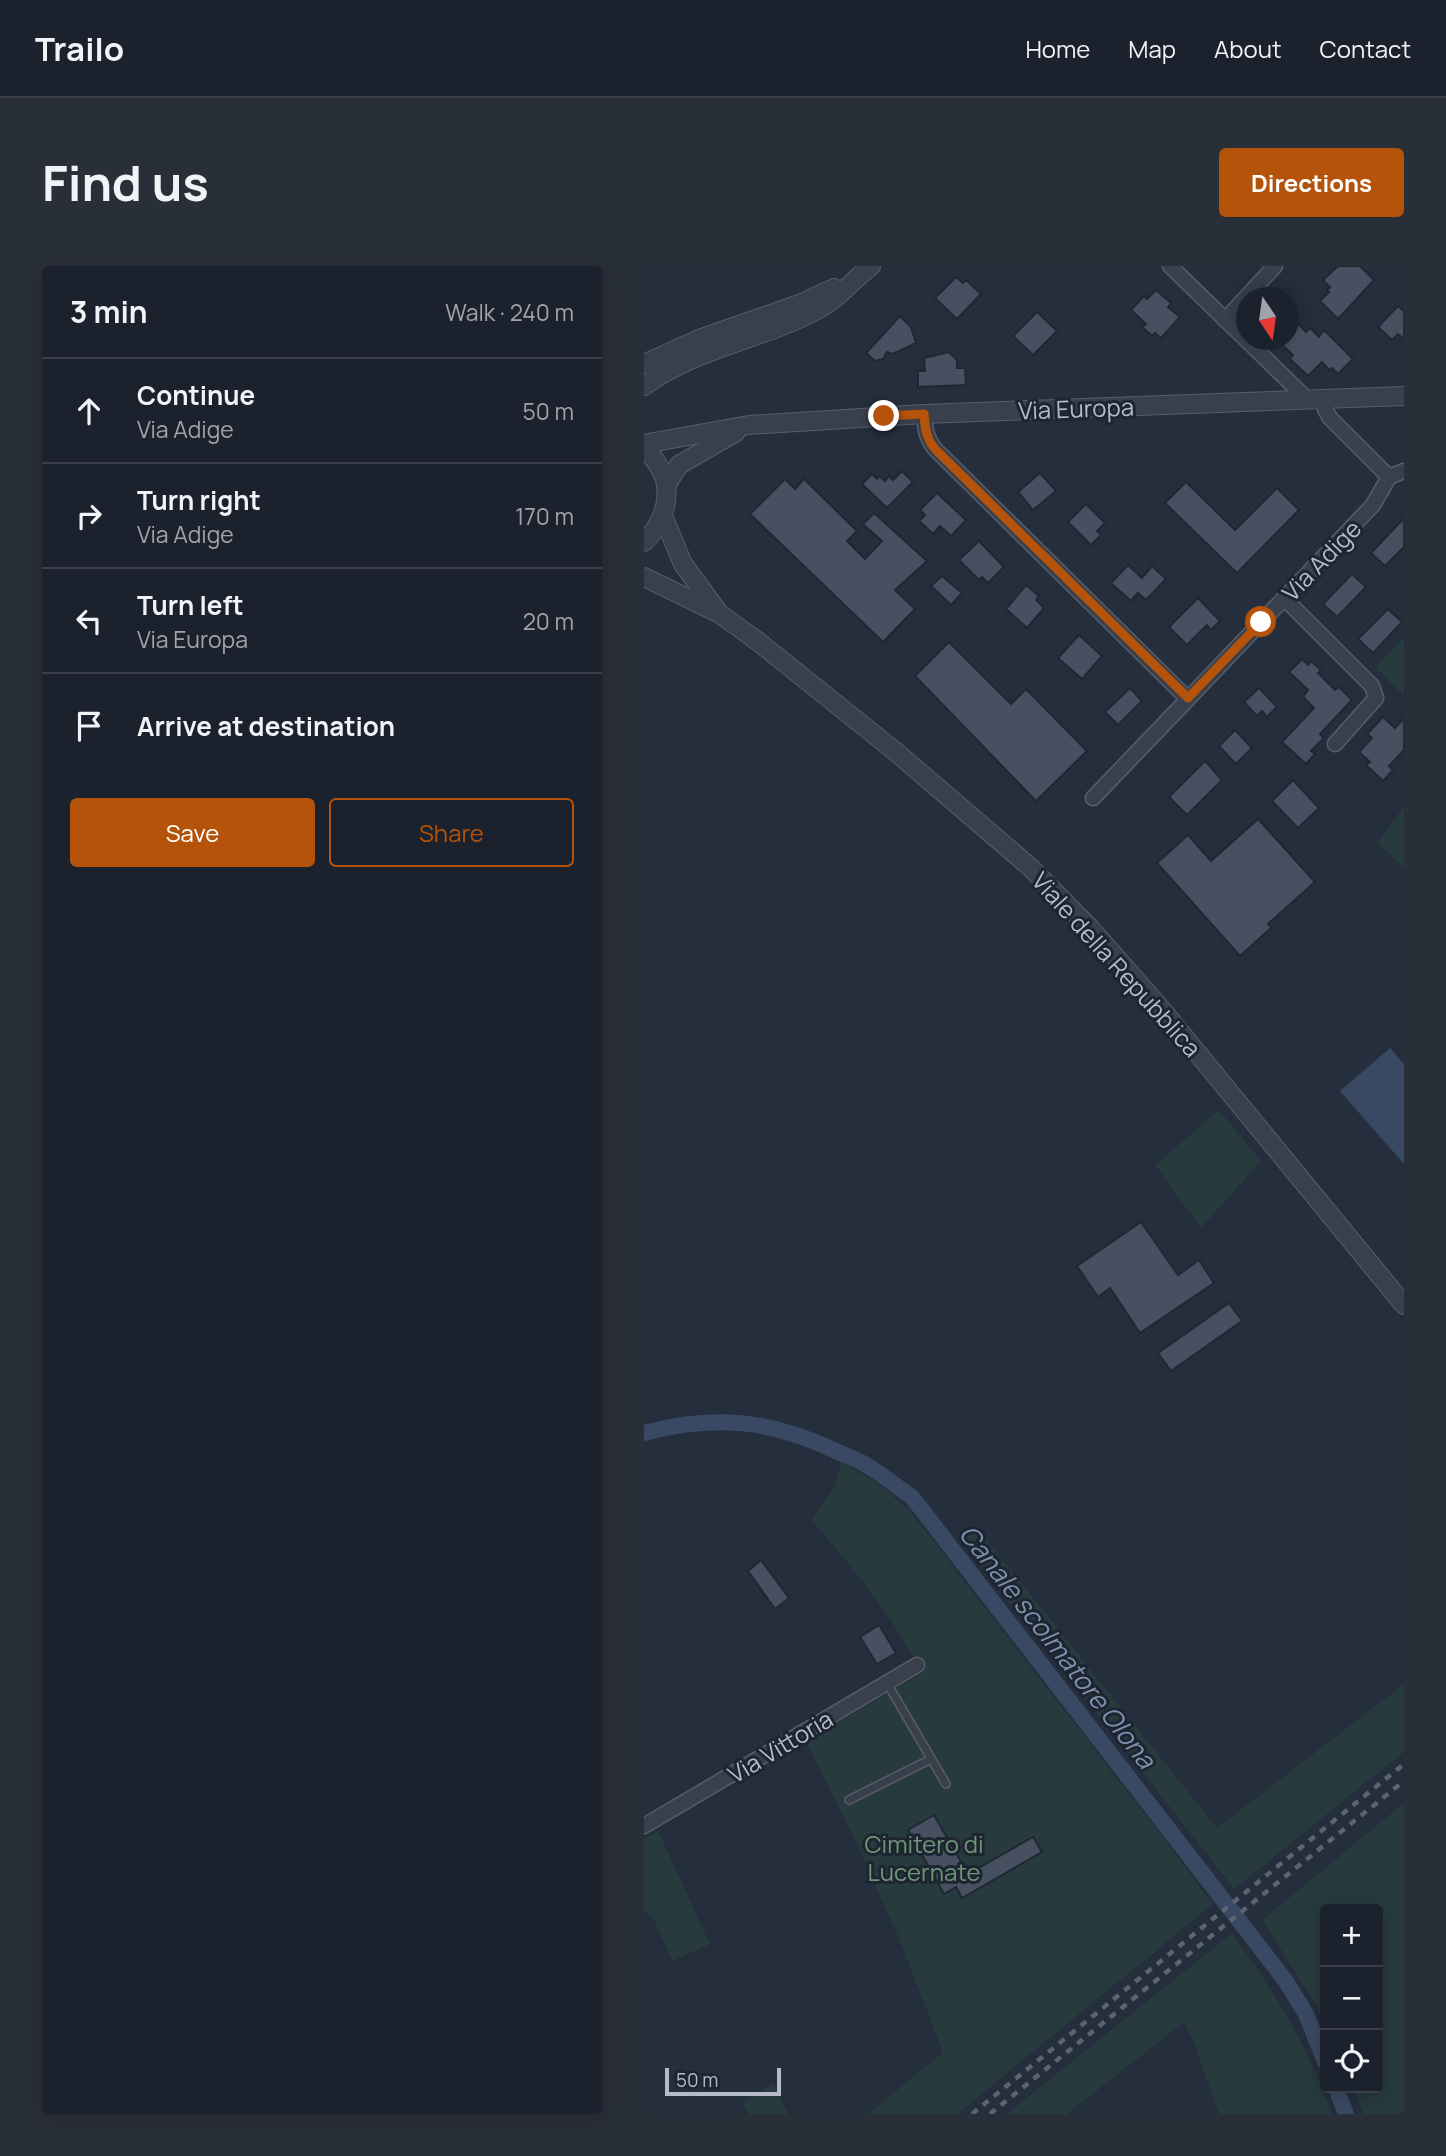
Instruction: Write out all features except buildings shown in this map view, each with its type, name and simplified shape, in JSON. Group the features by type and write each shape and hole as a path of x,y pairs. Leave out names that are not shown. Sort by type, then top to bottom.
{"street":[{"path":"644,386 694,358 815,312 846,290 871,266"},
{"path":"1170,266 1224,320 1315,399 1330,418 1389,477 1404,471"},
{"path":"1224,320 1275,266"},
{"path":"644,364 699,339 802,303 853,281"},
{"name":"Via Europa","path":"644,445 748,425 924,414 1404,396"},
{"path":"924,414 926,432 936,450 1188,698"},
{"name":"Via Europa","path":"667,484 679,465 748,425"},
{"path":"644,445 667,484 663,516 644,542"},
{"name":"Via Adige","path":"1093,797 1373,505 1389,477"},
{"name":"Viale della Repubblica","path":"663,516 682,564 720,614"},
{"name":"Viale della Repubblica","path":"644,577 720,614 760,643 896,752 1063,898 1158,1005 1404,1305"},
{"path":"1284,598 1372,686 1376,698 1335,744"},
{"name":"Via Vittoria","path":"644,1826 916,1665"}],"lane":[{"path":"887,1682 946,1784"},
{"path":"849,1800 931,1759"}],"green space":[{"path":"1404,637 1404,696 1375,667"},
{"path":"1404,806 1404,868 1378,843"},
{"path":"1219,1110 1261,1161 1201,1228 1155,1165"},
{"name":"Cimitero di Lucernate","path":"841,1461 880,1485 910,1511 1213,1904 957,2114 868,2114 943,2052 898,1936 851,1831 806,1741 921,1674 886,1613 812,1520 835,1486"},
{"path":"978,1529 1217,1828 1404,1684 1404,1752 1234,1889 961,1540"},
{"path":"1404,1803 1404,2114 1363,2114 1355,2093 1383,2093 1383,1904 1320,1904 1320,2014 1262,1920"},
{"path":"658,1831 710,1944 672,1961 653,1918 644,1911 644,1839"},
{"path":"1232,1933 1289,2019 1312,2064 1320,2083 1320,2093 1324,2093 1332,2114 1219,2114 1195,2045 1184,2022 1067,2114 1007,2114"},
{"path":"774,2083 788,2114 749,2114 742,2102"}],"water":[{"path":"1390,1048 1404,1064 1404,1164 1340,1091"}],"waterway":[{"name":"Canale scolmatore Olona","path":"644,1433 695,1423 743,1423 767,1427 814,1441 857,1460 912,1497 1285,1980 1306,2014 1320,2049"},
{"name":"Canale scolmatore Olona","path":"1338,2093 1346,2114"}],"railway":[{"path":"972,2114 1404,1764"},
{"path":"990,2114 1404,1781"}],"route":[{"path":"884,416 924,414 929,441 936,450 1188,698 1261,622"}]}
